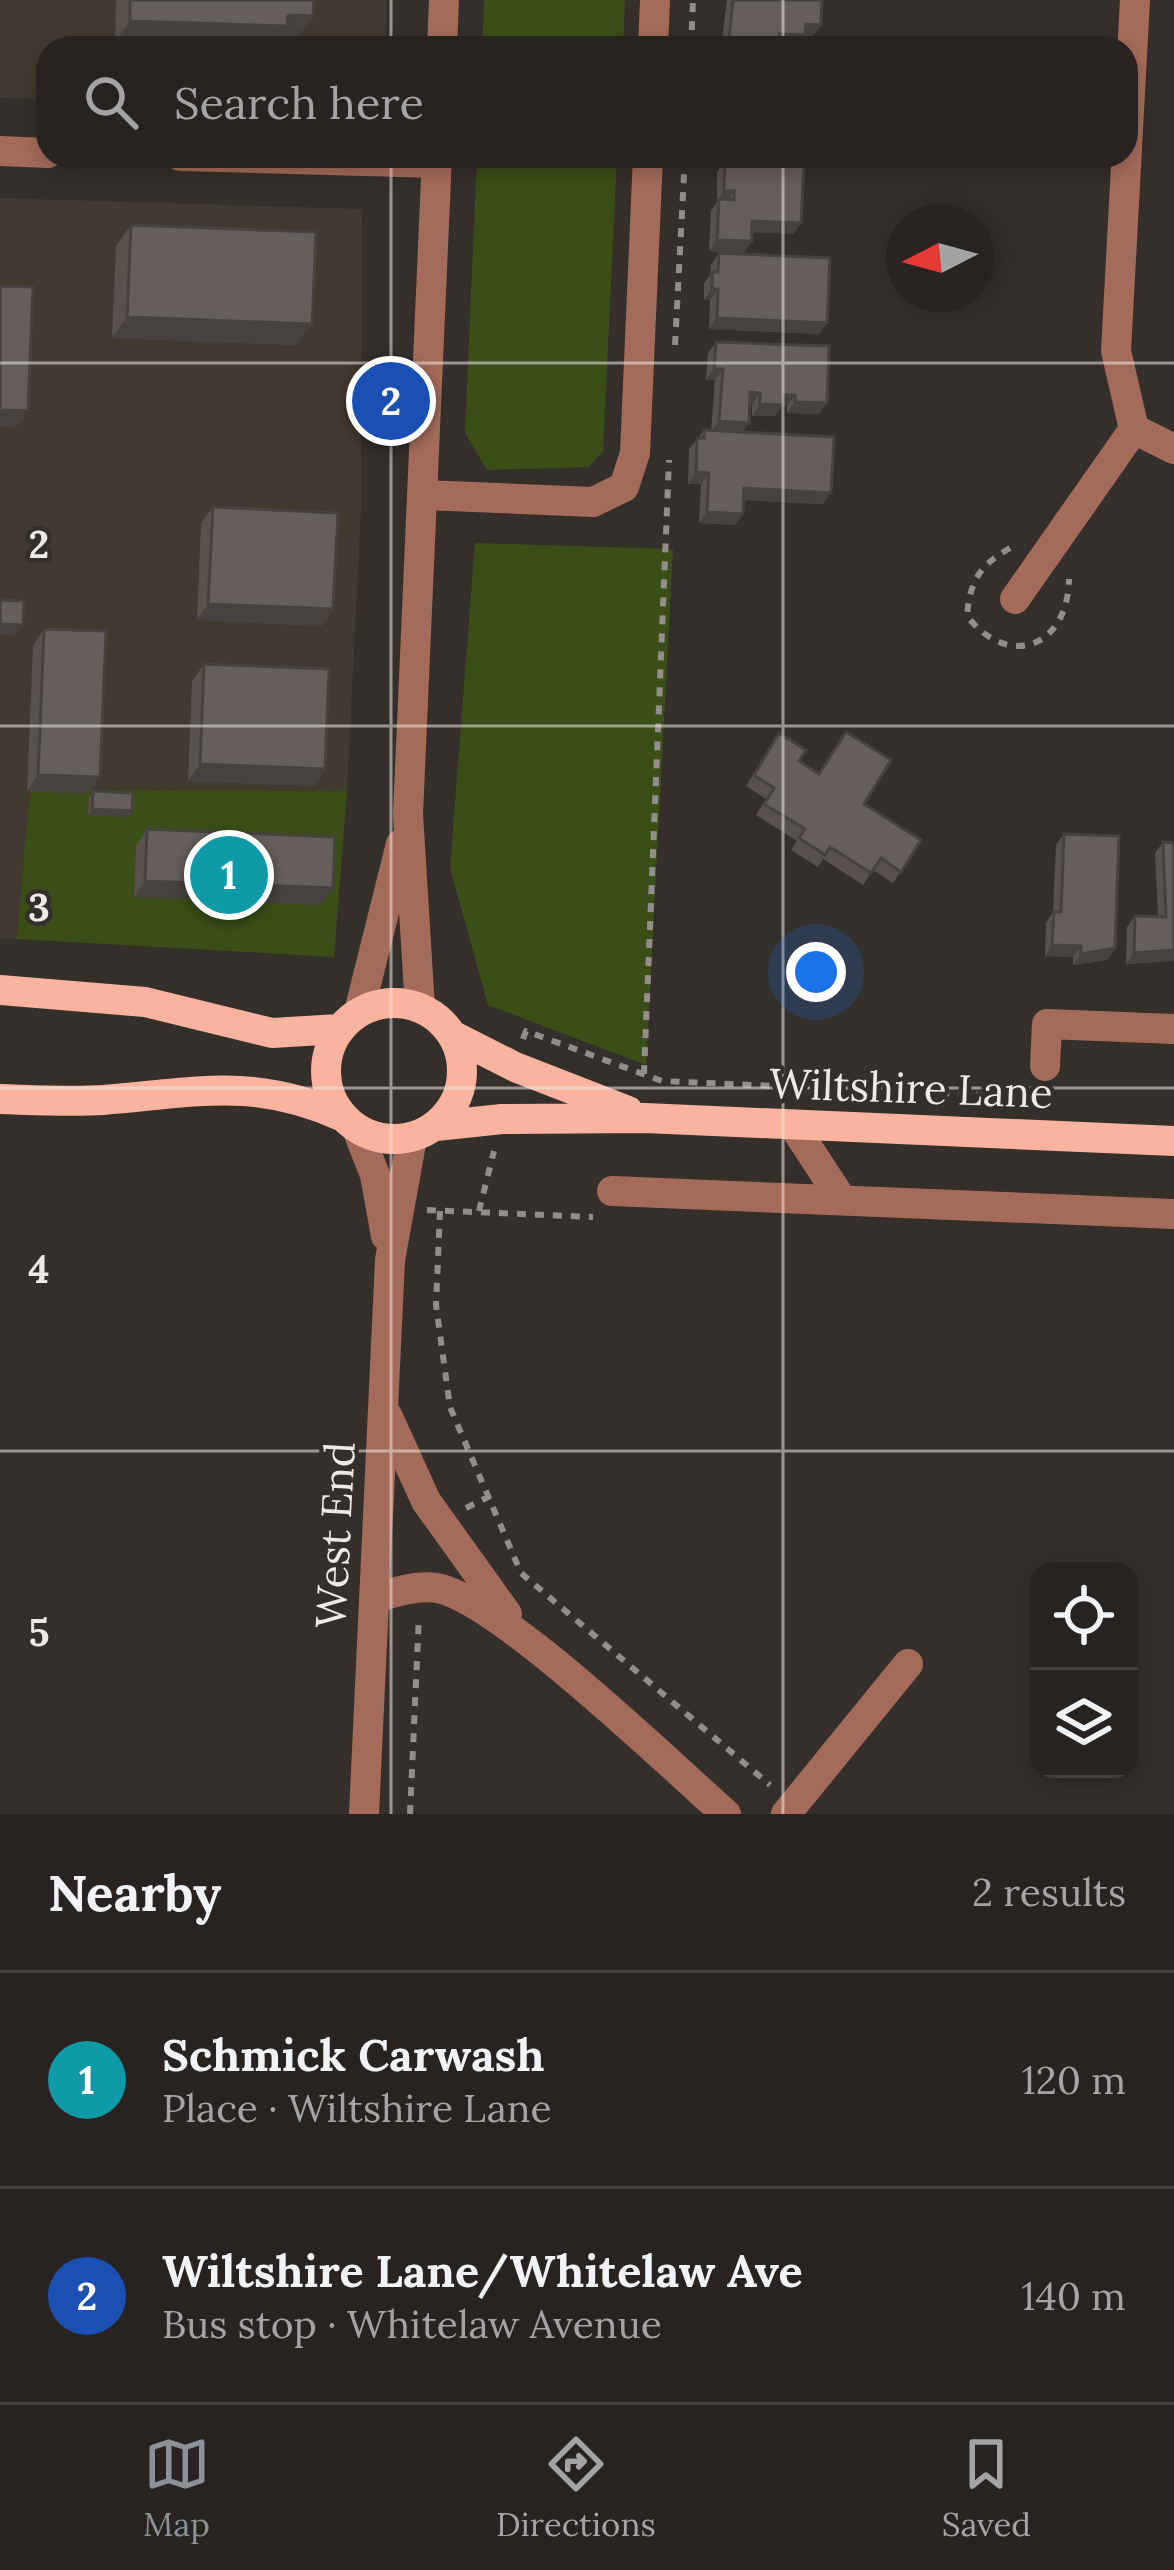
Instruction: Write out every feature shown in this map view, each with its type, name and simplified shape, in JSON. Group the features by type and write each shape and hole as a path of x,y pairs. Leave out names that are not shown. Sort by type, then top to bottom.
{"main road":[{"path":"0,990 145,1002 272,1033 349,1020 399,1003 420,1008 452,1035 461,1059 461,1083 453,1107 424,1132 374,1138 308,1102 231,1089 184,1088 73,1101 0,1099"},
{"path":"349,1020 327,1055 326,1084 350,1123"},
{"name":"Wiltshire Lane","path":"452,1035 515,1067 645,1118"},
{"name":"Wiltshire Lane","path":"424,1132 502,1119 645,1118 1174,1141"}],"street":[{"path":"442,36 444,0"},
{"path":"654,36 655,0"},
{"path":"1133,36 1135,0"},
{"path":"0,151 36,152"},
{"path":"420,1008 408,814 437,168"},
{"path":"424,495 593,502 624,487 635,453 648,168"},
{"path":"1016,598 1134,429 1115,351 1125,168"},
{"path":"1134,429 1174,449"},
{"path":"349,1020 408,814"},
{"name":"Wiltshire Lane","path":"1045,1066 1047,1024 1174,1029"},
{"name":"West End","path":"350,1123 375,1175 390,1260"},
{"path":"793,1124 842,1200"},
{"name":"West End","path":"364,1814 390,1260 424,1132"},
{"path":"612,1191 1174,1214"},
{"path":"383,1404 441,1526 538,1651"},
{"path":"374,1599 421,1588 461,1597 538,1651 726,1814"},
{"path":"780,1801 908,1664"}],"path":[{"path":"692,36 693,0"},
{"path":"674,356 684,168"},
{"path":"644,1074 670,444"},
{"path":"519,1052 526,1031 662,1081 1004,1096"},
{"path":"440,1210 435,1277 450,1407 521,1573 780,1801"},
{"path":"441,1526 490,1496"},
{"path":"410,1814 421,1588"}],"shaded area":[{"path":"0,0 387,0 386,36 36,36 36,99 0,98"},
{"path":"0,198 362,209 361,512 347,791 31,789 17,939 0,939"}],"green space":[{"path":"484,0 625,0 624,36 482,36"},
{"path":"476,168 616,168 603,451 588,467 487,470 465,433"},
{"path":"475,543 673,549 646,1065 488,1005 450,868"},
{"path":"30,789 347,791 334,957 17,939"}],"building":[{"path":"130,0 314,0 313,16 288,15 287,26 130,21"},
{"path":"733,0 822,0 821,25 806,24 805,35 729,36"},
{"path":"725,168 804,168 801,223 752,221 752,241 717,240 719,199 734,200 734,191 724,191"},
{"path":"131,225 316,232 312,324 127,317"},
{"path":"719,253 830,258 827,323 717,318 718,289 712,289 712,272 718,272"},
{"path":"0,286 33,287 28,411 0,410"},
{"path":"716,342 829,346 827,403 795,402 795,395 784,395 783,405 760,404 760,393 750,392 749,423 719,421 723,369 714,369"},
{"path":"704,430 834,437 831,493 744,488 743,514 707,512 709,473 696,472 697,438 704,438"},
{"path":"213,507 338,513 333,609 208,604"},
{"path":"0,600 24,601 23,625 0,624"},
{"path":"44,629 106,631 100,777 38,775"},
{"path":"204,664 329,669 325,769 200,764"},
{"path":"846,732 891,760 864,804 921,840 901,872 881,858 871,873 830,847 825,855 799,838 805,829 764,804 774,788 754,775 779,733 806,750 799,761 819,774"},
{"path":"93,791 133,793 132,811 92,809"},
{"path":"147,829 335,837 333,888 145,881"},
{"path":"1064,834 1119,836 1115,948 1081,954 1081,946 1052,945 1054,912 1061,912"},
{"path":"1163,842 1174,843 1174,950 1134,953 1135,916 1166,917"}],"place":[{"name":"Wiltshire Lane/Whitelaw Ave","path":"391,401"},
{"name":"Schmick Carwash","path":"229,875"}]}
